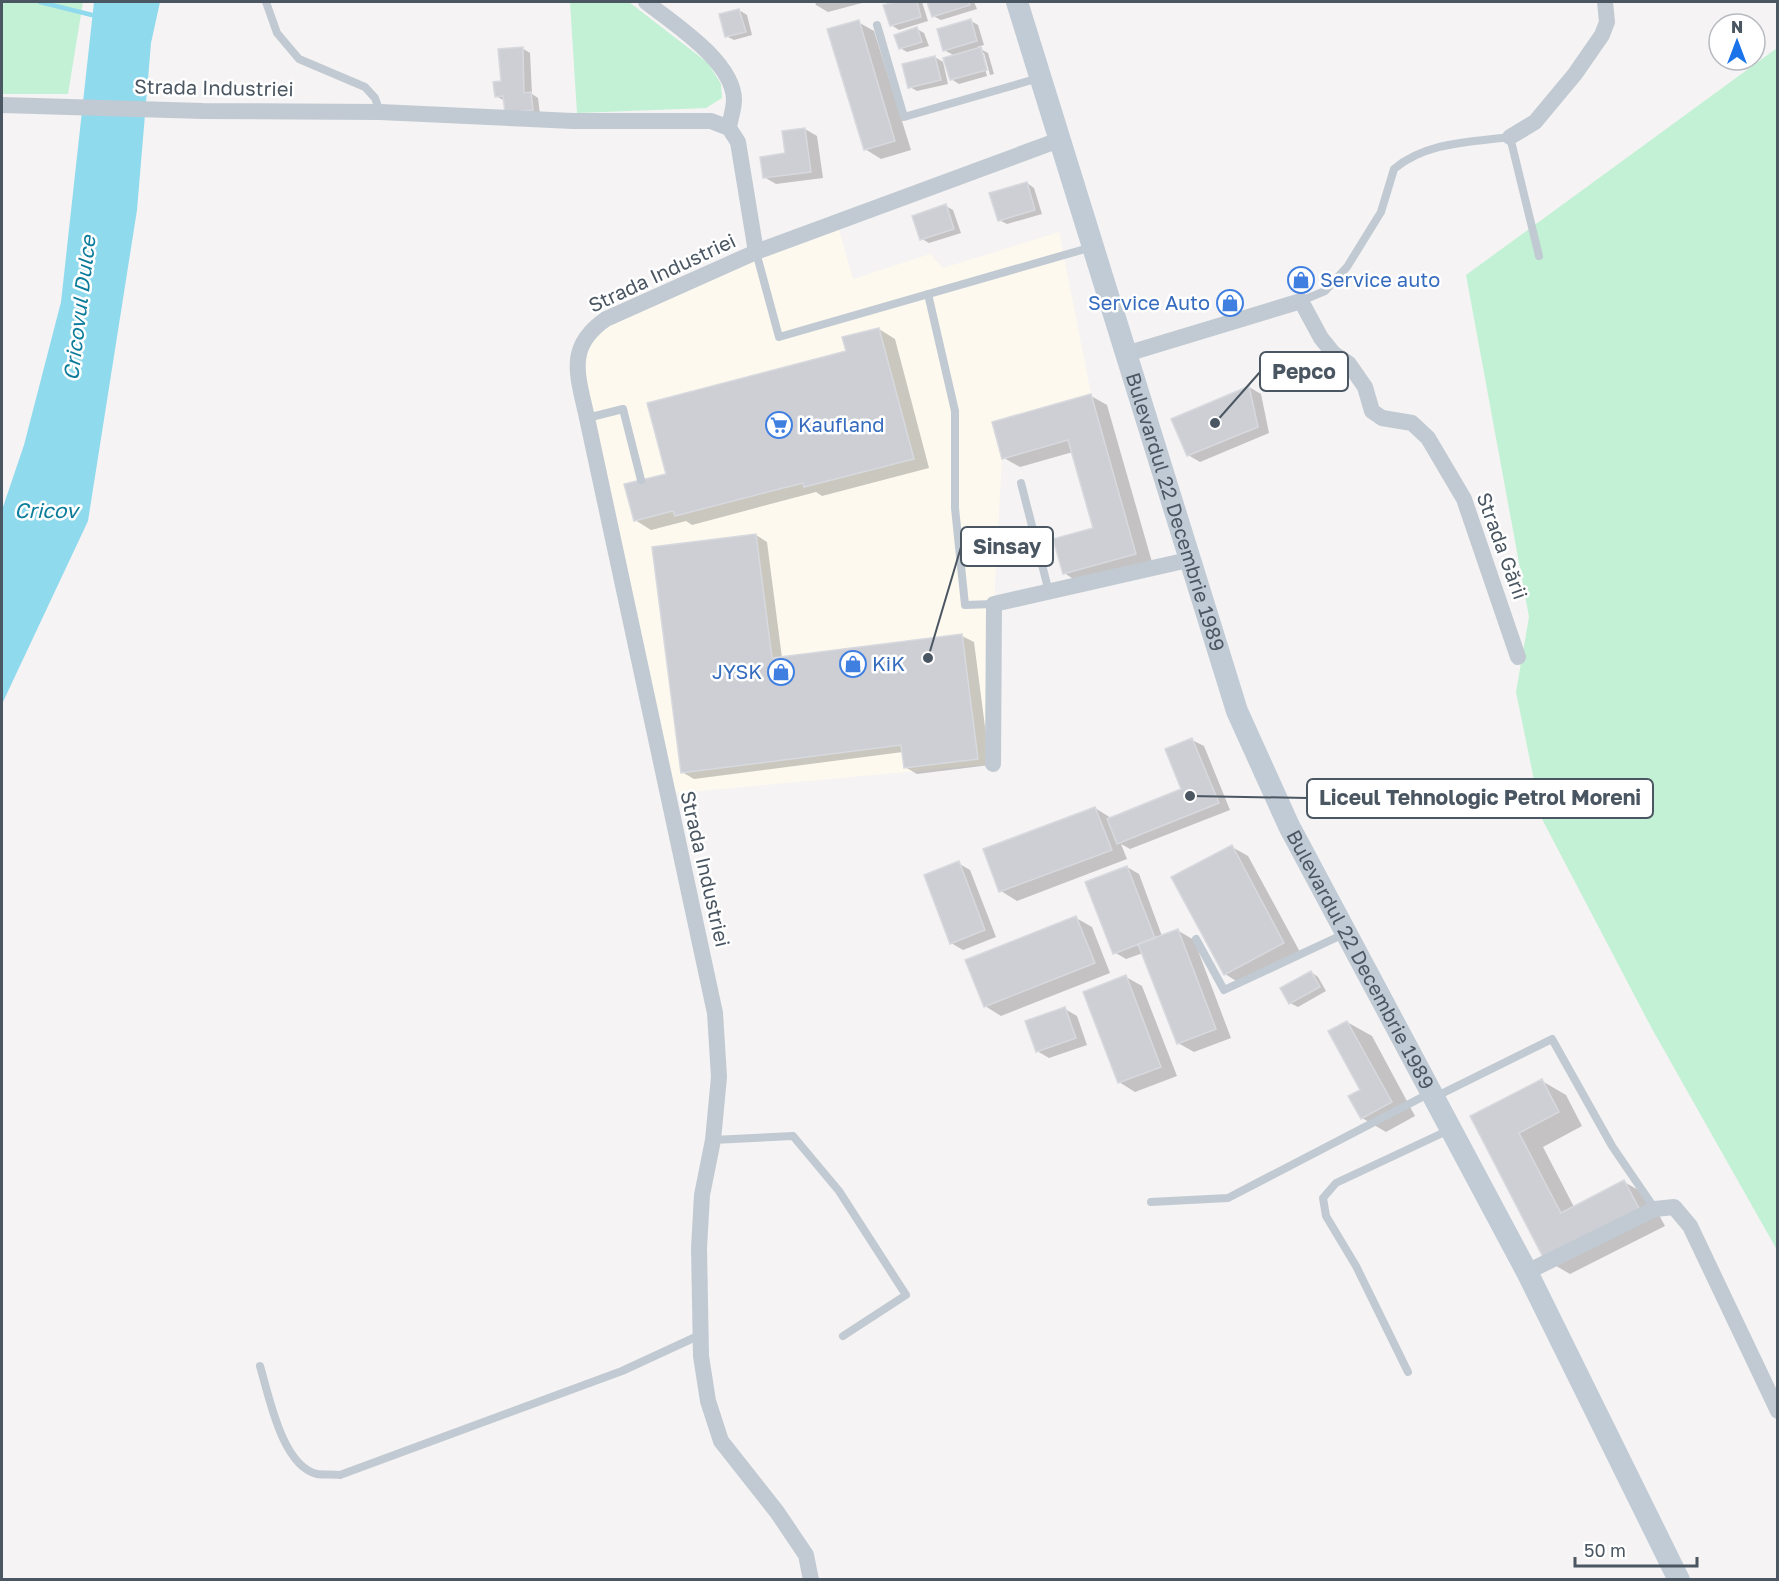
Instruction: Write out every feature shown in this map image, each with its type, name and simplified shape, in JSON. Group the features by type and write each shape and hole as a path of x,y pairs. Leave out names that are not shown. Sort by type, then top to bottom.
{"main road":[{"name":"Bulevardul 22 Decembrie 1989","path":"1017,2 1188,560 1237,711 1289,826 1527,1272 1679,1580"}],"street":[{"path":"646,2 711,55 726,74 734,100 729,128"},
{"path":"1510,137 1535,122 1575,74 1602,35 1607,22 1605,2"},
{"name":"Strada Industriei","path":"2,105 380,112 573,122 711,121 729,128 738,142 756,252"},
{"name":"Strada Industriei","path":"811,1580 806,1555 777,1512 721,1441 708,1401 700,1334 699,1248 702,1195 713,1140 719,1077 715,1013 586,418 579,380 580,344 589,331 606,319 756,252 1059,140"},
{"path":"1126,354 1301,301"},
{"name":"Strada Gării","path":"1301,301 1321,338 1334,354 1349,364 1365,387 1372,411 1392,421 1412,423 1428,438 1464,499 1518,657"},
{"path":"993,764 994,604 1188,560"},
{"path":"1527,1272 1655,1209 1674,1207 1690,1226 1778,1411"}],"lane":[{"path":"266,2 277,33 299,59 365,87 375,98 380,112"},
{"path":"877,25 904,117 1040,77"},
{"path":"1301,301 1325,291 1347,267 1381,212 1390,178 1400,164 1418,154 1448,145 1510,137 1539,256"},
{"path":"756,252 779,337 1092,247"},
{"path":"928,294 955,411 955,508 966,605 994,604"},
{"path":"586,418 623,409 641,480"},
{"path":"1021,483 1049,592"},
{"path":"1196,939 1224,990 1347,933"},
{"path":"1151,1202 1228,1198 1434,1094 1552,1038 1612,1146 1655,1209"},
{"path":"1408,1372 1356,1266 1326,1216 1323,1198 1336,1184 1452,1128"},
{"path":"713,1140 794,1136 839,1191 906,1295 843,1336"},
{"path":"260,1366 284,1442 297,1462 315,1474 340,1475 622,1371 700,1334"}],"shaded area":[{"path":"837,222 853,279 930,254 943,268 1059,232 1091,394 992,422 1002,459 994,604 993,764 667,794 579,380 589,331"}],"green space":[{"path":"2,2 83,2 68,94 2,94"},
{"path":"570,2 629,2 708,63 721,84 722,98 706,108 577,113"},
{"path":"1777,48 1777,1250 1651,1027 1542,819 1516,692 1529,617 1466,275 1744,72 1767,72 1767,55"}],"water":[{"name":"Cricov","path":"94,2 160,2 151,43 137,210 88,521 2,704 2,510 24,445 61,302"}],"building":[{"path":"895,2 917,2 921,17 890,26 883,5"},
{"path":"927,2 969,2 970,5 932,17"},
{"path":"739,9 746,32 725,37 719,14"},
{"path":"971,19 977,41 943,51 937,29"},
{"path":"859,20 895,141 864,150 827,29"},
{"path":"917,27 922,42 899,49 894,35"},
{"path":"523,47 524,93 531,92 533,110 505,113 503,96 495,97 493,82 501,81 498,49"},
{"path":"981,47 987,70 950,80 943,58"},
{"path":"935,56 941,80 908,88 902,64"},
{"path":"805,128 811,172 763,178 760,157 785,153 782,131"},
{"path":"1027,182 1035,210 998,221 989,193"},
{"path":"946,204 954,229 920,240 912,216"},
{"name":"Kaufland","path":"879,328 914,459 804,487 803,483 675,516 673,511 634,521 624,484 666,474 647,403 846,351 842,337"},
{"path":"1249,386 1258,427 1187,456 1171,419"},
{"path":"1091,394 1136,554 1063,574 1053,539 1093,528 1068,440 1002,459 992,422"},
{"path":"756,534 772,658 962,634 978,759 904,768 901,745 681,773 652,547"},
{"path":"1192,738 1219,803 1117,844 1107,819 1181,789 1165,749"},
{"path":"1095,807 1112,850 999,892 983,849"},
{"path":"1232,845 1284,943 1224,975 1171,877"},
{"path":"959,861 985,930 950,944 924,875"},
{"path":"1127,866 1155,938 1113,954 1085,882"},
{"path":"1076,916 1095,963 984,1007 965,960"},
{"path":"1178,929 1216,1029 1177,1044 1138,944"},
{"path":"1311,971 1320,987 1289,1004 1280,988"},
{"path":"1126,975 1161,1067 1118,1083 1083,992"},
{"path":"1065,1007 1076,1038 1036,1052 1025,1021"},
{"path":"1347,1021 1392,1102 1361,1119 1348,1096 1360,1090 1328,1031"},
{"path":"1542,1079 1559,1112 1519,1133 1561,1213 1624,1180 1641,1212 1545,1261 1470,1116"}],"waterway":[{"path":"40,2 92,15"}],"place":[{"name":"Service auto","path":"1301,280"},
{"name":"Service Auto","path":"1230,303"},
{"name":"Pepco","path":"1215,423"},
{"name":"Kaufland","path":"779,425"},
{"name":"Sinsay","path":"928,658"},
{"name":"KiK","path":"853,664"},
{"name":"JYSK","path":"781,672"},
{"name":"Liceul Tehnologic Petrol Moreni","path":"1190,796"}],"water label":[{"name":"Cricovul Dulce","path":"80,308"}]}
